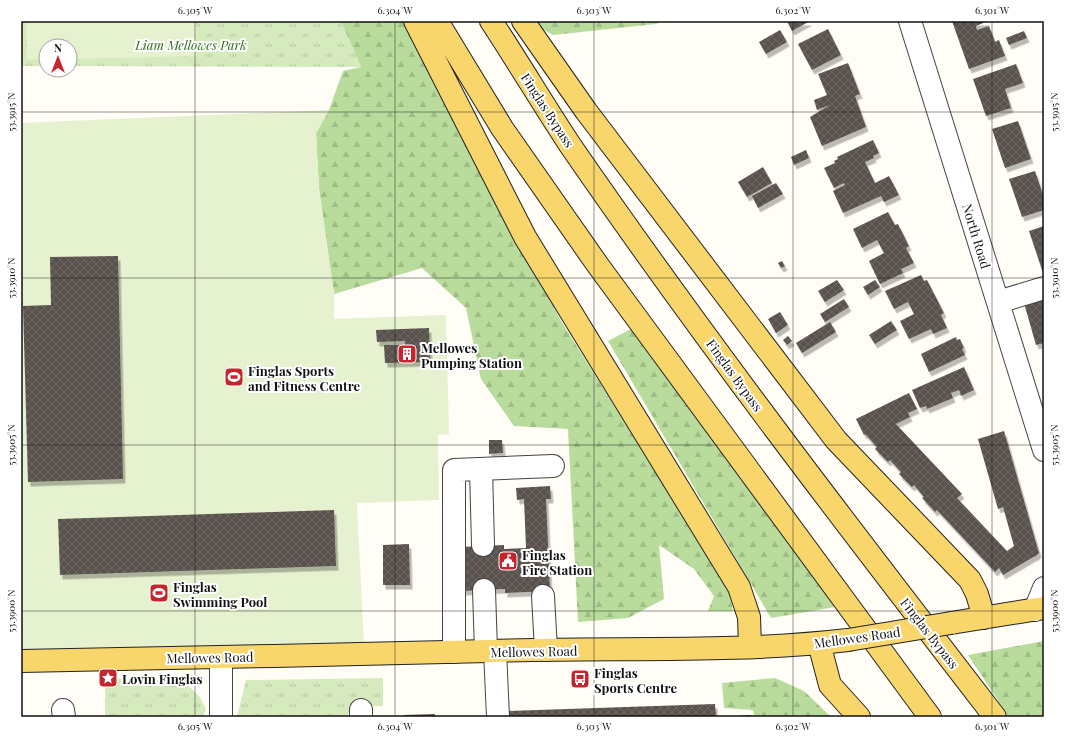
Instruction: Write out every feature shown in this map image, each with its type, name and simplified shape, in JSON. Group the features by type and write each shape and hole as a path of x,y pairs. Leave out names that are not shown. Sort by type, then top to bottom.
{"main road":[{"path":"416,21 525,237 739,586 749,617 750,647"},
{"path":"437,21 502,128 598,264 930,717"},
{"name":"Finglas Bypass","path":"491,21 569,143 680,301 769,422 995,717"},
{"path":"523,21 586,111 836,440 970,580 977,594 984,618"},
{"name":"Mellowes Road","path":"21,661 750,647 848,640 1039,609"},
{"path":"819,643 830,685 859,717"}],"street":[{"name":"North Road","path":"910,21 1044,450"},
{"path":"998,302 1044,288"},
{"path":"454,652 454,470 553,466"},
{"path":"481,469 483,545"},
{"path":"1039,609 1044,588"},
{"path":"484,590 498,717"},
{"path":"543,596 546,650"},
{"path":"221,657 221,717"}],"green space":[{"name":"Liam Mellowes Park","path":"21,21 341,21 361,67 78,66 78,38 38,38 38,66 21,66"},
{"path":"26,21 196,21 197,56 78,59 78,38 38,38 38,59 27,60"},
{"path":"341,21 403,21 561,321 668,492 727,581 733,611 708,611 714,596 694,569 659,545 664,599 628,618 578,622 568,429 514,426 481,379 466,308 422,268 334,294 319,189 316,133 329,110 343,71 361,67"},
{"path":"534,21 664,21 656,24 553,35 535,25"},
{"name":"Finglas Sports and Fitness Centre","path":"329,110 316,133 319,189 334,294 334,319 446,315 449,434 438,435 439,500 357,503 364,647 21,651 21,123"},
{"path":"631,329 835,607 771,618 608,341"},
{"path":"1044,641 1044,717 1009,717 968,655"},
{"path":"105,678 183,681 199,696 206,709 203,717 105,717"},
{"path":"383,678 383,706 351,706 347,717 237,717 246,680"},
{"path":"775,678 804,691 831,717 754,717 753,710 724,708 722,683"}],"building":[{"path":"787,21 810,21 792,31"},
{"path":"952,21 988,21 976,26 977,30 989,26 995,42 999,40 1005,56 969,69"},
{"path":"828,29 841,55 812,70 798,44"},
{"path":"780,30 787,42 766,54 759,42"},
{"path":"1024,31 1027,38 1009,45 1006,38"},
{"path":"848,63 860,94 855,96 866,127 822,146 810,117 830,105 817,110 814,100 827,95 818,74"},
{"path":"1016,64 1023,83 1005,89 1011,108 986,116 973,79"},
{"path":"1018,121 1031,159 1005,168 992,129"},
{"path":"873,140 879,153 873,156 874,158 865,162 875,183 889,176 899,195 884,202 881,196 843,213 833,191 845,185 844,183 834,188 824,168 835,163 834,161 838,159 837,157"},
{"path":"806,150 809,158 794,165 791,157"},
{"path":"763,167 772,183 747,197 738,182"},
{"path":"1035,171 1044,198 1044,210 1022,217 1009,179"},
{"path":"776,183 783,194 758,208 752,196"},
{"path":"888,212 895,225 898,224 909,246 906,248 914,263 901,269 903,273 880,284 869,261 884,253 877,240 862,248 853,229"},
{"path":"1044,226 1044,276 1029,231"},
{"path":"118,256 123,479 28,482 23,306 51,305 50,257"},
{"path":"782,261 785,266 781,268 778,263"},
{"path":"921,275 924,281 927,280 944,313 941,315 947,328 933,334 931,329 909,339 900,321 914,314 908,302 894,309 885,291"},
{"path":"837,280 844,290 825,302 818,291"},
{"path":"875,280 880,287 868,295 863,287"},
{"path":"1044,297 1044,343 1036,345 1024,303"},
{"path":"844,299 849,307 825,322 820,314"},
{"path":"780,312 788,325 776,333 768,319"},
{"path":"891,321 897,330 875,344 869,335"},
{"path":"830,322 836,332 802,353 796,343"},
{"name":"Mellowes Pumping Station","path":"429,328 430,362 385,363 384,345 405,345 405,341 377,342 376,330"},
{"path":"788,336 792,341 787,345 783,340"},
{"path":"956,337 957,340 960,339 965,355 929,372 921,354"},
{"path":"964,367 974,390 961,396 959,390 951,393 953,398 927,409 926,406 920,408 912,390"},
{"path":"909,393 917,409 908,413 910,417 896,424 962,494 957,498 1007,551 1014,546 1003,507 998,509 978,439 1004,431 1039,553 1035,557 1003,575 999,568 995,572 937,510 935,512 922,498 924,497 914,485 912,487 899,474 901,472 890,460 888,462 875,449 877,447 865,434 864,435 856,419"},
{"path":"489,440 502,440 503,453 489,454"},
{"path":"550,486 551,499 546,499 550,591 505,593 505,589 462,591 460,547 504,545 504,549 526,548 524,499 517,500 516,488"},
{"path":"334,510 336,566 60,575 58,519"},
{"path":"409,544 410,585 383,585 383,545"},
{"path":"715,704 716,717 508,717 508,711"},
{"path":"435,714 435,717 404,717 404,715"},
{"path":"751,715 751,717 735,717 735,716"}],"place":[{"name":"Mellowes Pumping Station","path":"407,354"},
{"name":"Finglas Sports and Fitness Centre","path":"234,377"},
{"name":"Finglas Fire Station","path":"508,561"},
{"name":"Finglas Swimming Pool","path":"159,593"},
{"name":"Lovin Finglas","path":"108,678"},
{"name":"Finglas Sports Centre","path":"580,679"}]}
